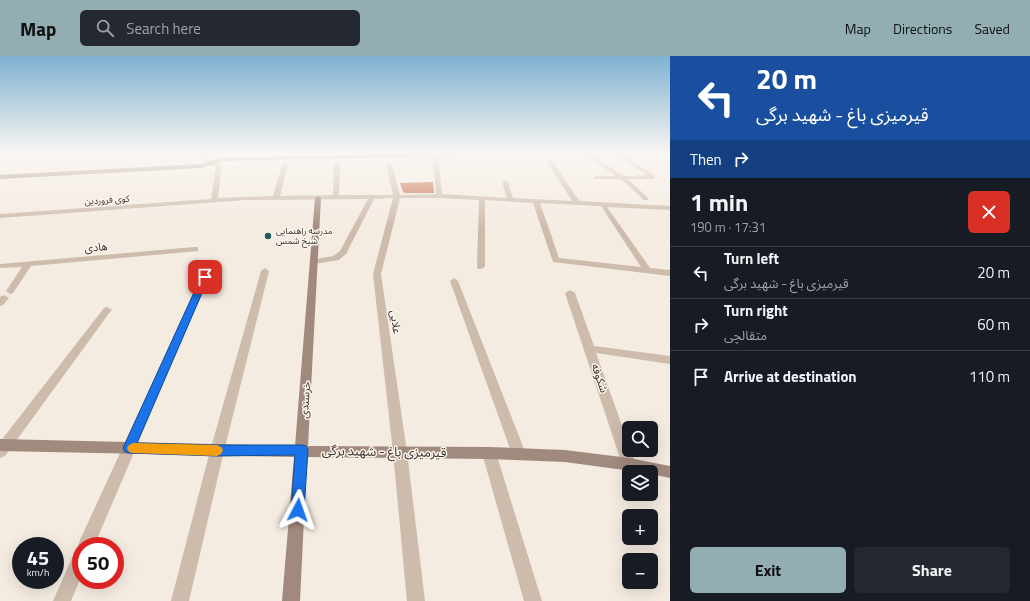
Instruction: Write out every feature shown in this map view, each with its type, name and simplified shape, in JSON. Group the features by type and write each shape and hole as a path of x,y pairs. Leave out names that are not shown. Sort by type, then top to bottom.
{"street":[{"path":"214,201 217,179"},
{"path":"276,197 281,179"},
{"path":"336,198 337,179"},
{"path":"393,179 397,197"},
{"path":"437,179 439,196"},
{"path":"561,179 577,204"},
{"path":"625,179 646,199"},
{"path":"505,182 511,200"},
{"name":"کوی فروردین","path":"0,216 276,197 336,198 439,196 670,208"},
{"path":"314,262 336,258 343,252 372,197"},
{"name":"علایی","path":"397,197 377,274 400,452 416,601"},
{"name":"خرسندی","path":"291,601 318,198"},
{"path":"481,267 482,198"},
{"path":"536,202 556,260 670,272"},
{"path":"603,205 647,270"},
{"name":"هادی","path":"0,266 195,249"},
{"path":"10,291 28,264"},
{"path":"180,601 217,450 265,271"},
{"path":"90,537 205,277"},
{"path":"454,281 519,454"},
{"name":"شکوفه","path":"570,293 629,464"},
{"path":"2,448 107,310"},
{"path":"590,348 670,360"},
{"name":"قیرمیزی باغ - شهید برگی","path":"2,448 302,450 519,454 565,456 629,464 670,472"},
{"path":"489,453 533,601"},
{"path":"62,601 72,578"}],"building":[{"path":"433,182 434,193 405,193 403,192 400,183"}],"slow traffic":[{"path":"133,448 217,450"}],"place":[{"name":"مدرسه راهنمایی شیخ شمس","path":"268,236"}],"route":[{"path":"205,277 129,448 302,450 298,510"}]}
